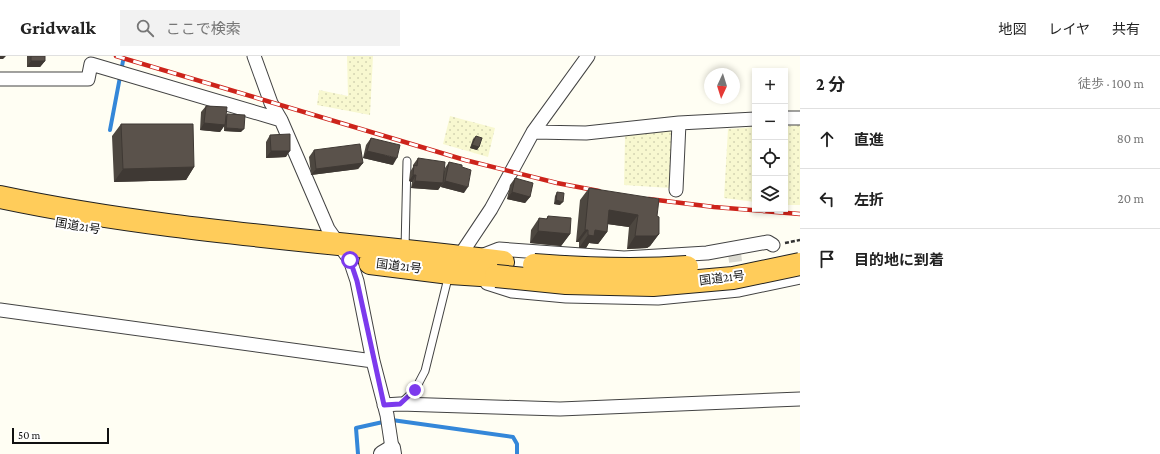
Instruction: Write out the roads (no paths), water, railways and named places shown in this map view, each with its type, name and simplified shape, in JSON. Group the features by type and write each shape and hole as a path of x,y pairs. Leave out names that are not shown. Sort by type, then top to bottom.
{"highway":[{"name":"国道21号","path":"0,197 48,207 128,219 404,252 566,283 653,285 732,278 800,264"},
{"name":"国道21号","path":"0,213 100,229 350,260 477,267 587,270 660,269 718,265 800,250"}],"street":[{"path":"254,56 271,103 281,120 328,228 350,260 357,281 373,362 385,410 389,447"},
{"path":"588,56 533,132 491,209 477,267 484,282 512,291 566,296 658,298 739,290 800,277"},
{"path":"0,79 88,79 91,64 281,120"},
{"path":"788,118 800,118"},
{"path":"533,132 586,133 678,123 752,119"},
{"path":"676,190 678,123"},
{"path":"477,267 500,249 624,258 708,253 768,242 773,245"},
{"path":"0,310 373,362"},
{"path":"385,410 400,404 560,409 800,399"}],"lane":[{"path":"404,252 407,161"},
{"path":"400,404 415,390 477,267"}],"waterway":[{"path":"110,130 123,61"},
{"path":"358,454 356,428 392,420 513,437 517,444 517,454"}],"tunnel":[{"path":"734,249 738,282"}],"railway":[{"path":"116,56 465,160 557,183 599,191"},
{"path":"649,199 714,207 800,214"}]}
